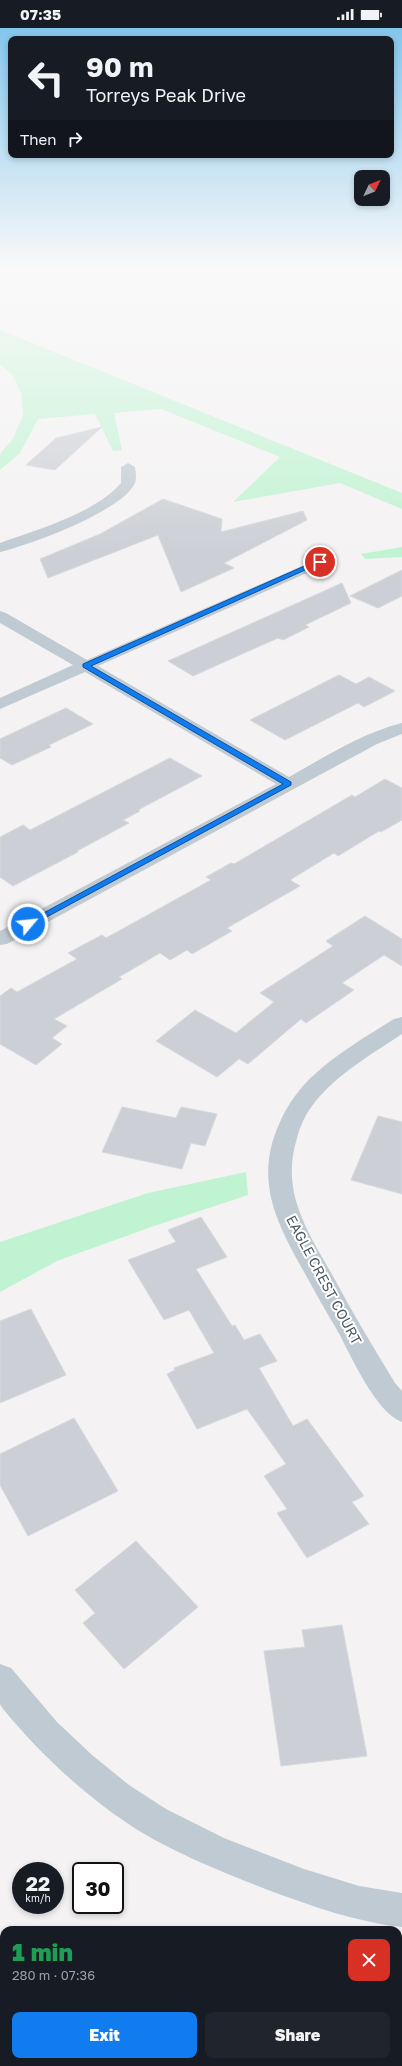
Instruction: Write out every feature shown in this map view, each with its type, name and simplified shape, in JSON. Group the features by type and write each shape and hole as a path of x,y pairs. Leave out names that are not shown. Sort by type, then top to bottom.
{"street":[{"path":"0,548 75,519 111,499 127,485 129,480 128,467"},
{"path":"0,704 320,562"},
{"path":"0,616 288,784"},
{"path":"0,939 288,784 376,738 402,728"},
{"name":"EAGLE CREST COURT","path":"402,1024 342,1064 322,1080 310,1093 290,1124 283,1145 280,1191 285,1207 299,1239 385,1390 402,1410"},
{"path":"0,1679 22,1709 48,1737 109,1791 138,1811 230,1857 270,1874 351,1900 402,1910"}],"green space":[{"path":"82,363 402,493 402,509 340,483 233,502 280,457 161,409 114,413 122,450 113,451 95,414 38,419 20,453 0,470 0,454 13,439 23,415 21,394 14,377 0,364"},
{"path":"402,547 402,557 365,559 361,554"},
{"path":"246,1172 248,1195 151,1227 57,1261 0,1292 0,1242 148,1193"}],"building":[{"path":"102,427 55,470 26,465 56,438"},
{"path":"163,499 222,519 221,532 303,511 307,520 224,563 234,568 181,592 158,535 48,578 40,559 100,534"},
{"path":"402,570 402,596 378,608 350,596"},
{"path":"342,583 351,603 305,625 309,627 283,640 278,638 193,676 168,661"},
{"path":"339,675 356,684 369,677 395,691 364,707 358,703 285,740 250,720"},
{"path":"66,708 93,724 49,745 51,747 12,765 0,758 0,739"},
{"path":"170,758 202,776 138,810 140,811 123,820 129,823 13,886 0,877 0,837 23,825 30,830"},
{"path":"385,779 402,788 402,820 381,832 379,831 338,856 334,853 290,880 300,886 227,928 232,931 192,954 187,950 170,960 160,953 119,977 122,979 54,1019 67,1026 52,1038 62,1044 36,1065 0,1044 0,996 11,988 17,992 77,959 68,953 102,935 106,938 211,880 206,877 231,863 234,864 352,795 355,797"},
{"path":"365,916 402,939 402,966 384,955 342,983 354,990 306,1023 301,1019 248,1064 239,1059 217,1077 156,1041 195,1010 236,1033 274,1002 260,993 333,946 326,941"},
{"path":"122,1107 176,1118 181,1107 217,1114 205,1146 191,1143 182,1169 102,1152"},
{"path":"378,1116 402,1122 402,1194 351,1180"},
{"path":"201,1217 227,1257 196,1269 232,1326 235,1325 244,1340 260,1334 277,1361 259,1368 293,1426 307,1419 364,1496 352,1502 369,1524 307,1558 277,1513 287,1509 264,1476 286,1464 247,1409 197,1429 167,1374 175,1370 174,1368 214,1353 189,1310 164,1320 128,1260 176,1242 168,1230"},
{"path":"31,1309 66,1375 0,1403 0,1321"},
{"path":"74,1418 118,1491 28,1536 0,1485 0,1454"},
{"path":"136,1541 198,1607 124,1669 83,1623 95,1613 75,1590"},
{"path":"342,1625 367,1756 281,1766 264,1651 305,1647 302,1630"}],"route":[{"path":"28,924 288,784 86,666 320,562"}]}
